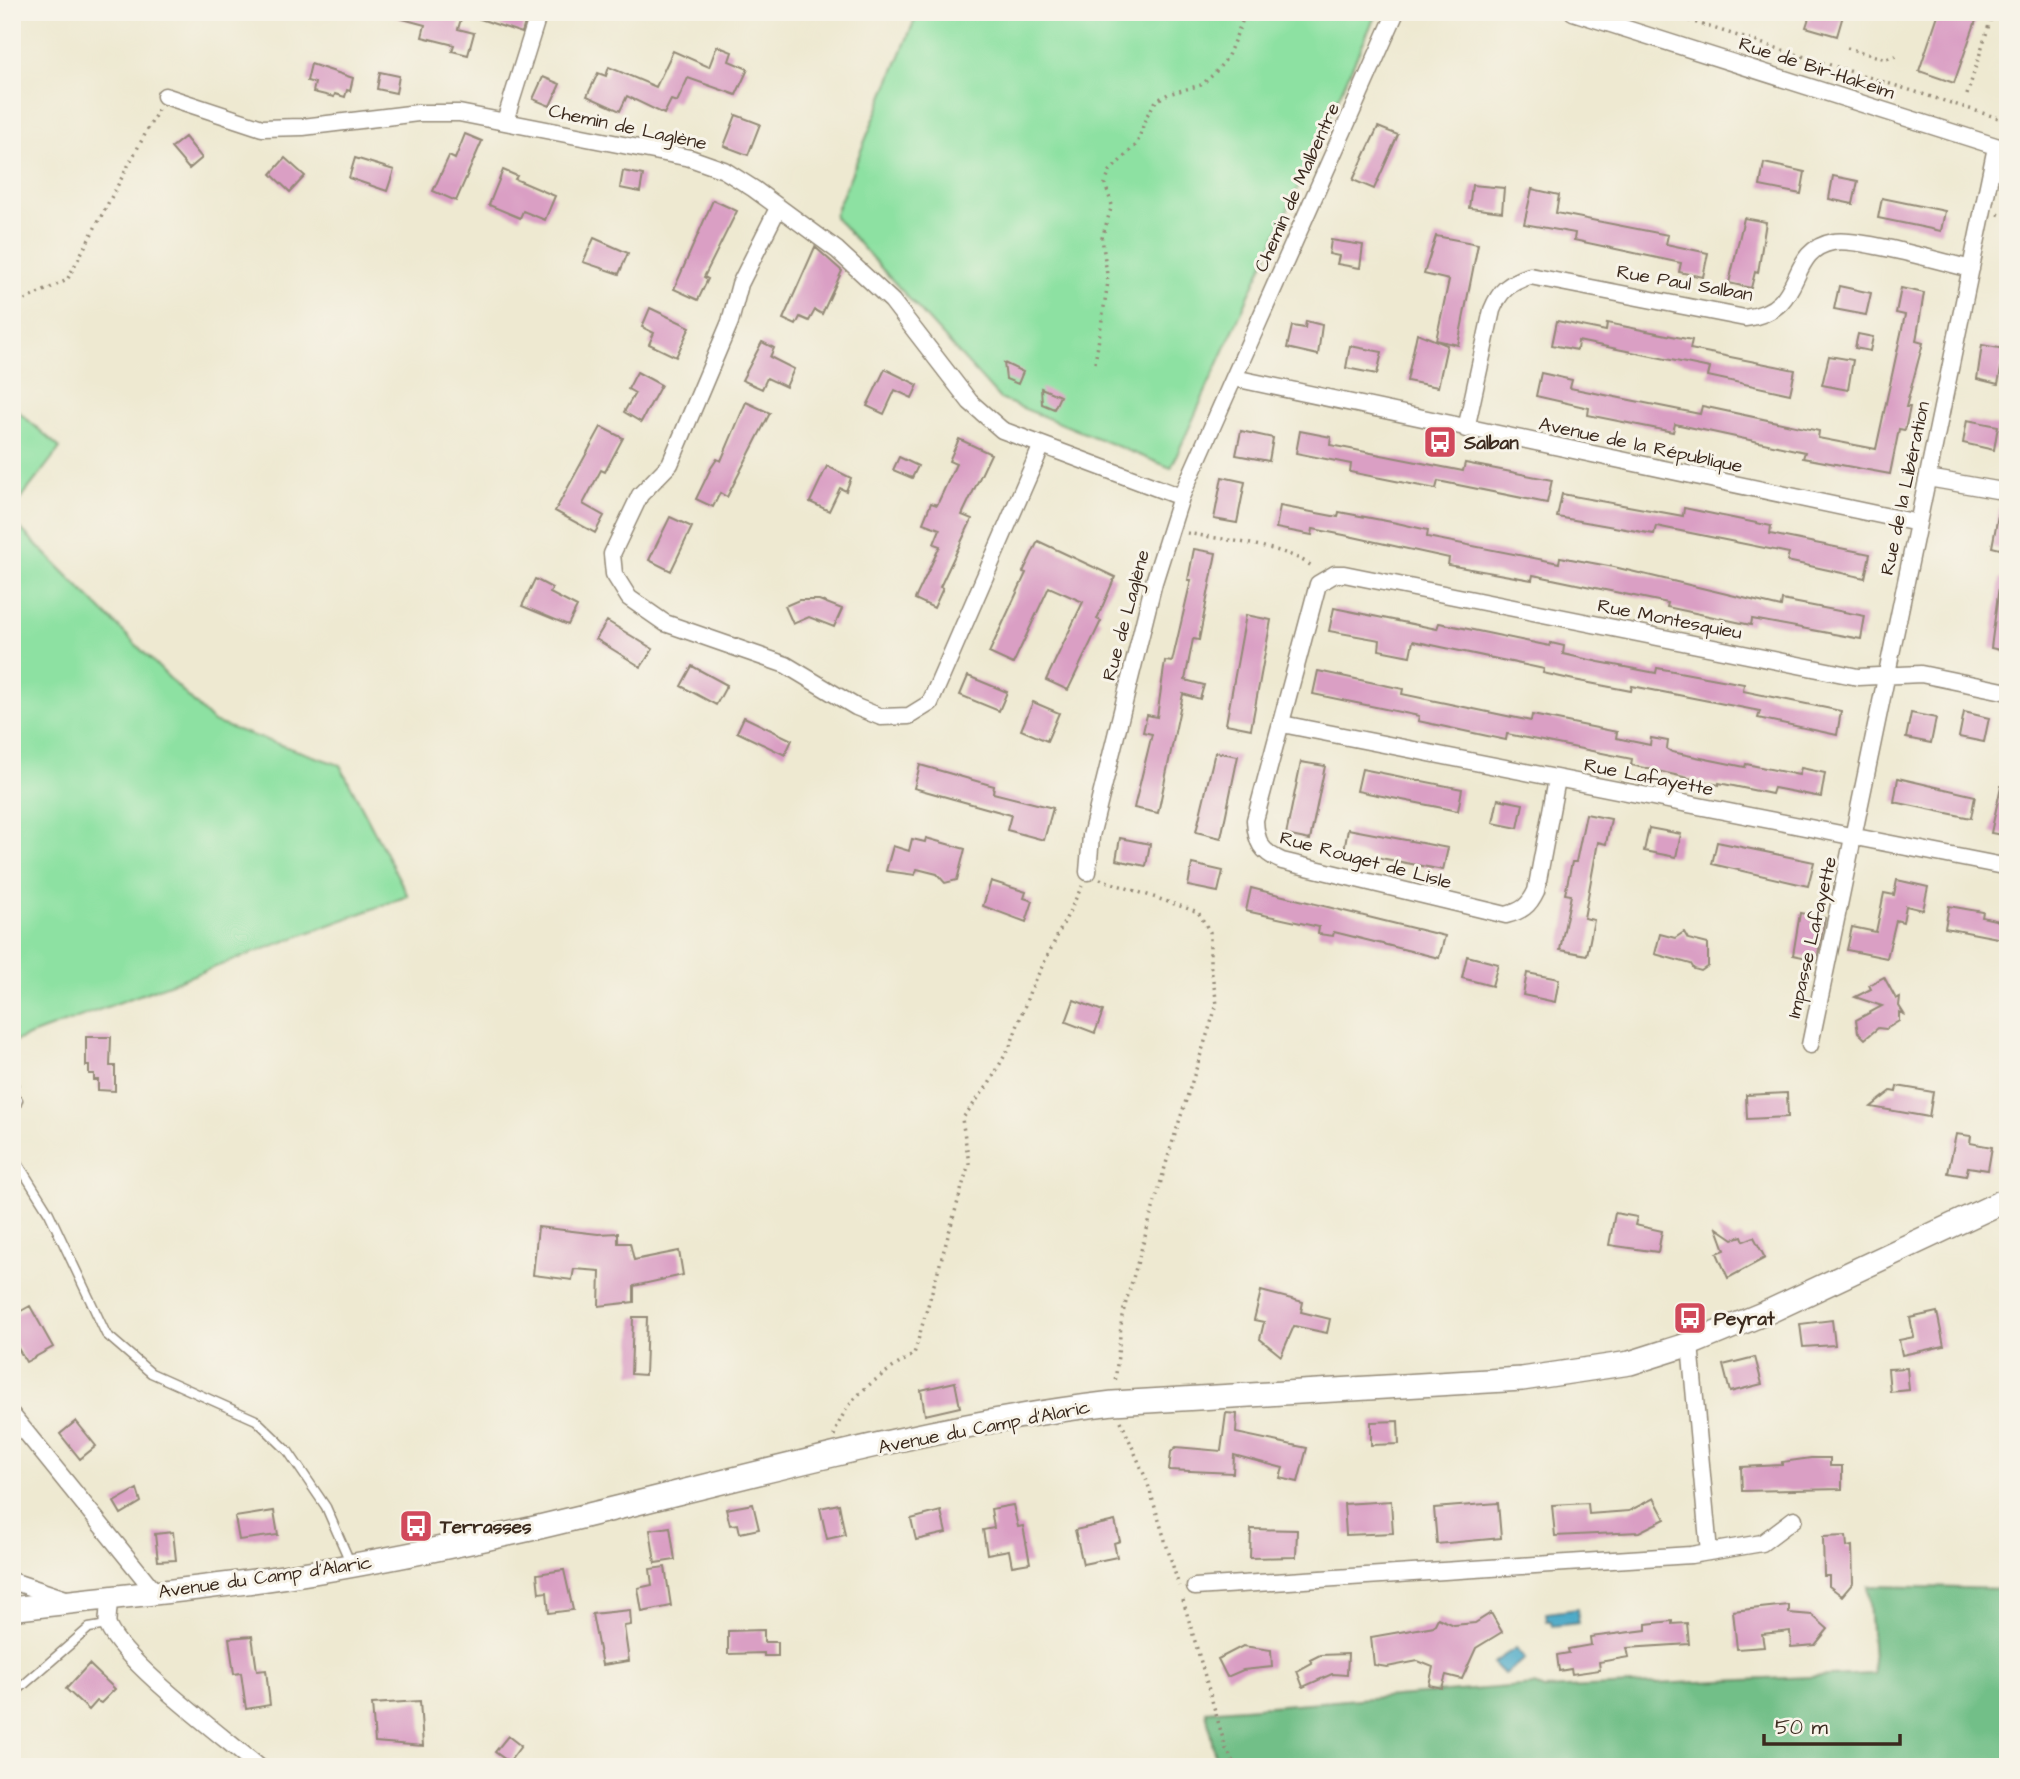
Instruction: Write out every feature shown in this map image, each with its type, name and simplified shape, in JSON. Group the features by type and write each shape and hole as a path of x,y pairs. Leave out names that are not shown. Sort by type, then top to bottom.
{"main road":[{"name":"Avenue du Camp d'Alaric","path":"12,1609 72,1601 108,1600 351,1565 536,1527 733,1477 1001,1419 1113,1403 1522,1379 1630,1363 1690,1344 1770,1311 2008,1199"}],"street":[{"path":"505,121 539,12"},
{"name":"Chemin de Malbentre","path":"1234,378 1396,12"},
{"name":"Rue de Bir-Hakeim","path":"1573,12 2002,148"},
{"name":"Chemin de Laglène","path":"165,96 262,128 303,127 418,113 459,113 690,158 724,170 837,250 892,301 970,402 1002,430 1181,497"},
{"name":"Rue de la Libération","path":"1855,838 1917,523 1971,269 2002,148"},
{"path":"778,208 740,284 730,323 670,464 640,495 612,554 614,574 628,598 665,623 786,665 856,707 881,717 909,716 930,703 1042,445"},
{"name":"Rue Paul Salban","path":"1466,429 1492,310 1499,294 1511,283 1530,276 1745,318 1762,316 1786,299 1802,261 1815,249 1834,241 1855,243 1971,269"},
{"name":"Avenue de la République","path":"1234,378 1917,523"},
{"name":"Rue de Laglène","path":"1088,872 1091,836 1154,582 1181,497 1234,378"},
{"path":"1928,478 2008,492"},
{"name":"Rue Montesquieu","path":"1326,578 1344,574 1858,677 1921,674 2008,692"},
{"name":"Rue Rouget de Lisle","path":"1326,578 1318,584 1312,598 1282,724 1255,820 1258,844 1266,854 1282,861 1491,914 1506,915 1531,904 1536,891 1558,779"},
{"name":"Rue Lafayette","path":"1282,724 2008,867"},
{"name":"Impasse Lafayette","path":"1810,1045 1855,838"},
{"path":"1690,1344 1709,1552"},
{"path":"12,1415 155,1592"},
{"path":"1195,1587 1709,1552 1762,1543 1794,1519"},
{"path":"12,1581 72,1601"},
{"path":"108,1600 107,1625 141,1666 259,1767"}],"lane":[{"path":"12,1116 18,1100"},
{"path":"12,1154 49,1213 106,1334 151,1373 256,1420 288,1451 326,1507 349,1554 351,1565"},
{"path":"12,1695 89,1628 107,1625"}],"path":[{"path":"1095,363 1108,282 1102,238 1112,205 1105,184 1110,171 1137,144 1146,117 1156,101 1168,94 1200,85 1214,74 1227,58 1245,12"},
{"path":"1662,12 2008,121"},
{"path":"1967,95 1993,12"},
{"path":"1847,47 1886,59 1896,57"},
{"path":"12,306 66,280 165,96"},
{"path":"1170,529 1297,558 1326,578"},
{"path":"827,1457 840,1416 866,1385 914,1354 969,1163 962,1119 989,1084 1011,1044 1030,991 1088,872 1106,883 1198,912 1210,932 1210,963 1217,1004 1170,1150 1122,1316 1113,1403"},
{"path":"12,1014 18,1100"}],"green space":[{"path":"918,12 1377,12 1171,468 1000,399 834,216"},
{"path":"12,406 60,448 12,510"},
{"path":"12,520 213,722 340,765 408,896 12,1042"},
{"path":"1868,1586 2008,1589 2008,1767 1217,1767 1206,1711 1534,1685 1543,1689 1874,1674"}],"water":[{"path":"1577,1609 1579,1623 1552,1626 1551,1621 1547,1621 1546,1613"},
{"path":"1516,1648 1525,1659 1504,1674 1493,1663"}],"building":[{"path":"395,12 451,12 450,17 461,19 458,29 474,33 468,55 452,51 454,45 422,37 425,25 395,17"},
{"path":"468,12 528,12 522,33 468,15"},
{"path":"1811,12 1844,12 1837,36 1806,27"},
{"path":"1939,12 1979,12 1954,83 1919,71"},
{"path":"717,46 732,52 729,61 748,69 736,95 688,78 677,102 671,100 664,114 627,96 620,111 587,96 598,73 606,76 609,67 656,87 673,51 709,67"},
{"path":"311,64 353,78 350,91 347,90 345,97 313,92 315,83 307,81"},
{"path":"380,72 399,76 396,93 377,89"},
{"path":"543,77 560,84 550,106 533,99"},
{"path":"736,115 760,124 748,155 724,146"},
{"path":"1378,127 1398,135 1374,189 1353,180"},
{"path":"465,134 482,141 456,201 433,191 449,156 455,159"},
{"path":"185,137 202,158 189,169 171,148"},
{"path":"285,158 305,176 290,192 271,174"},
{"path":"355,158 394,170 387,191 349,178"},
{"path":"1764,163 1805,172 1801,194 1760,186"},
{"path":"503,170 517,176 515,179 555,196 545,220 523,211 520,218 489,205"},
{"path":"623,171 643,175 640,192 620,188"},
{"path":"1833,176 1858,181 1853,204 1829,199"},
{"path":"1472,185 1504,188 1502,212 1469,208"},
{"path":"1532,189 1559,195 1556,213 1668,235 1666,244 1708,253 1703,277 1679,272 1681,263 1574,240 1575,233 1524,224"},
{"path":"1882,198 1945,211 1941,231 1878,218"},
{"path":"713,200 737,211 704,277 708,279 698,300 674,289"},
{"path":"1744,218 1766,222 1758,273 1755,272 1751,288 1729,283"},
{"path":"1436,236 1478,244 1458,345 1436,340 1449,280 1424,274"},
{"path":"594,238 628,253 619,274 583,262"},
{"path":"1331,240 1363,245 1360,268 1337,264 1339,256 1329,254"},
{"path":"815,247 842,271 822,314 815,310 809,321 800,317 796,325 783,319"},
{"path":"1839,286 1871,293 1866,315 1834,309"},
{"path":"1901,288 1924,293 1916,341 1923,343 1906,407 1910,407 1905,430 1899,429 1890,474 1803,458 1805,452 1675,424 1673,432 1588,415 1589,408 1536,396 1541,373 1572,380 1570,388 1700,414 1702,406 1819,431 1818,438 1876,449 1905,315 1896,313"},
{"path":"650,308 690,327 676,357 649,344 654,333 642,327"},
{"path":"1306,321 1322,325 1318,355 1287,348 1292,326 1305,328"},
{"path":"1557,321 1606,331 1607,323 1692,340 1690,349 1795,370 1790,394 1708,376 1710,368 1578,341 1577,350 1552,345"},
{"path":"1417,333 1447,345 1438,387 1407,381"},
{"path":"1858,334 1873,337 1870,351 1855,348"},
{"path":"762,342 774,348 770,357 794,369 786,387 767,378 762,389 742,380"},
{"path":"1982,345 2005,349 1998,384 1977,379"},
{"path":"1350,346 1382,352 1377,374 1346,368"},
{"path":"1829,356 1853,360 1848,390 1822,385"},
{"path":"1004,363 1023,372 1018,384 1006,379"},
{"path":"885,369 918,385 912,398 895,390 884,414 867,406"},
{"path":"637,372 661,385 641,422 624,412 635,393 628,389"},
{"path":"1041,388 1060,396 1054,409 1042,404"},
{"path":"746,402 770,413 727,497 720,493 713,507 696,499 711,468 717,459 721,461"},
{"path":"1967,420 1998,426 1994,450 1963,443"},
{"path":"601,427 623,438 605,472 601,470 583,504 604,516 595,533 555,511"},
{"path":"1241,431 1273,438 1269,461 1236,455"},
{"path":"1300,431 1331,437 1330,445 1463,471 1465,463 1552,480 1547,503 1438,481 1436,489 1350,472 1351,464 1296,453"},
{"path":"959,439 991,454 962,515 972,519 940,587 943,588 934,608 915,599 940,546 934,544 940,529 923,523 931,503 937,505 956,464 949,461"},
{"path":"899,457 918,466 912,478 893,470"},
{"path":"827,466 851,478 846,491 840,488 829,511 810,502"},
{"path":"1222,477 1245,482 1237,523 1214,519"},
{"path":"1562,494 1683,516 1684,508 1771,526 1770,534 1870,554 1865,578 1787,561 1789,553 1656,526 1654,534 1557,517"},
{"path":"2000,505 2008,505 2008,551 1992,547"},
{"path":"1280,506 1338,517 1339,512 1397,523 1428,530 1427,537 1559,563 1560,557 1614,567 1781,607 1782,600 1865,616 1861,639 1752,619 1751,625 1667,607 1668,603 1533,575 1532,580 1448,565 1449,558 1344,535 1313,529 1312,535 1276,528"},
{"path":"670,517 692,527 671,571 649,560"},
{"path":"1038,541 1115,577 1097,619 1101,621 1068,690 1046,680 1083,602 1049,587 1013,664 989,653"},
{"path":"1194,549 1216,553 1199,640 1193,639 1185,680 1204,685 1200,699 1183,694 1158,813 1134,808 1152,734 1143,732 1147,715 1157,717 1165,661 1172,662 1191,580 1188,580"},
{"path":"2000,578 2008,579 2008,652 1991,648"},
{"path":"535,579 552,588 550,593 577,607 568,625 522,606"},
{"path":"799,600 819,600 842,609 834,627 809,617 793,624 785,606"},
{"path":"1334,608 1437,629 1439,623 1550,646 1551,643 1564,646 1563,654 1656,673 1657,668 1744,684 1743,691 1841,711 1837,735 1758,718 1760,711 1632,686 1631,691 1574,680 1543,673 1544,669 1413,641 1410,656 1379,650 1380,640 1329,631"},
{"path":"1246,615 1271,620 1251,729 1226,724"},
{"path":"607,621 653,649 641,667 596,639"},
{"path":"692,666 727,685 716,705 681,686"},
{"path":"1318,671 1403,689 1402,694 1531,721 1532,715 1617,732 1616,738 1650,745 1651,738 1668,741 1667,749 1672,752 1745,767 1746,764 1799,775 1801,768 1825,773 1821,797 1774,788 1772,794 1719,785 1631,765 1632,759 1507,734 1506,740 1418,721 1419,716 1313,694"},
{"path":"968,676 1007,692 999,711 960,695"},
{"path":"1033,702 1059,713 1047,741 1021,730"},
{"path":"1964,712 1989,718 1984,742 1959,737"},
{"path":"1911,713 1936,718 1931,743 1906,738"},
{"path":"744,717 792,740 785,755 737,732"},
{"path":"1215,752 1238,756 1221,838 1196,832"},
{"path":"1301,762 1325,766 1310,840 1286,835"},
{"path":"920,765 994,786 993,793 1053,808 1044,840 1007,830 1011,815 914,788"},
{"path":"1362,769 1462,789 1458,811 1357,791"},
{"path":"1898,778 1975,796 1971,818 1894,802"},
{"path":"2001,786 2008,787 2008,836 1991,833"},
{"path":"1498,799 1523,804 1518,828 1493,823"},
{"path":"1586,814 1611,819 1606,844 1598,842 1584,918 1594,920 1587,955 1560,950 1571,895 1565,894 1572,862 1576,862"},
{"path":"1649,828 1681,834 1676,857 1644,851"},
{"path":"1348,829 1448,848 1443,870 1344,851"},
{"path":"926,838 965,849 957,880 945,883 937,874 917,869 915,875 886,871 893,846 909,851 912,839 925,842"},
{"path":"1120,838 1150,844 1146,866 1116,860"},
{"path":"1717,842 1814,862 1808,886 1712,864"},
{"path":"1192,864 1223,871 1218,892 1188,886"},
{"path":"1897,880 1928,887 1923,910 1906,906 1903,922 1896,920 1887,958 1847,950 1852,927 1876,932 1884,893 1894,895"},
{"path":"991,881 1026,892 1024,898 1033,901 1026,922 983,906"},
{"path":"1251,888 1445,936 1439,958 1334,932 1333,936 1318,934 1319,927 1246,911"},
{"path":"1949,906 1983,912 1982,917 2008,923 2008,940 1945,928"},
{"path":"1800,913 1825,918 1817,960 1793,955"},
{"path":"1684,932 1688,939 1708,944 1708,966 1701,971 1694,969 1691,964 1655,954 1660,934 1675,938"},
{"path":"1467,956 1498,964 1492,986 1462,978"},
{"path":"1527,973 1559,979 1555,1002 1523,995"},
{"path":"1884,977 1896,999 1900,997 1899,1006 1904,1014 1899,1012 1899,1021 1886,1029 1878,1028 1865,1039 1858,1032 1856,1020 1882,1006 1855,997 1871,989 1869,985"},
{"path":"1074,1000 1103,1011 1095,1033 1066,1022"},
{"path":"86,1037 111,1037 110,1066 115,1066 115,1091 98,1090 98,1080 94,1080 94,1074 89,1074 89,1066 86,1066"},
{"path":"1897,1086 1933,1092 1929,1117 1871,1107 1891,1091 1896,1092"},
{"path":"1787,1093 1788,1117 1747,1119 1746,1095"},
{"path":"1956,1134 1971,1136 1970,1143 1992,1147 1988,1170 1968,1167 1966,1176 1948,1173"},
{"path":"1615,1213 1637,1217 1635,1225 1662,1231 1658,1252 1609,1245"},
{"path":"538,1227 598,1234 618,1233 618,1243 630,1243 634,1260 679,1251 683,1275 634,1286 634,1302 599,1306 600,1271 574,1269 572,1280 533,1275"},
{"path":"1717,1228 1733,1239 1742,1236 1744,1241 1754,1237 1765,1258 1728,1278 1717,1253 1725,1250"},
{"path":"1261,1291 1303,1302 1301,1312 1330,1319 1327,1333 1294,1326 1281,1356 1260,1339 1264,1322 1254,1320"},
{"path":"30,1306 53,1347 26,1362 12,1338 12,1316"},
{"path":"1937,1312 1944,1346 1902,1355 1899,1340 1914,1337 1910,1318"},
{"path":"633,1317 647,1317 645,1375 631,1374"},
{"path":"1832,1320 1835,1345 1803,1347 1800,1324"},
{"path":"1755,1357 1762,1384 1730,1392 1723,1365"},
{"path":"1907,1368 1909,1390 1890,1392 1888,1369"},
{"path":"955,1382 960,1407 925,1415 921,1390"},
{"path":"1226,1413 1237,1414 1236,1433 1307,1448 1298,1482 1280,1478 1283,1468 1234,1455 1233,1473 1169,1470 1171,1452 1176,1447 1221,1451"},
{"path":"76,1421 96,1446 80,1459 60,1434"},
{"path":"1398,1421 1399,1444 1371,1445 1371,1422"},
{"path":"1830,1458 1830,1466 1842,1466 1842,1489 1742,1491 1741,1467 1782,1465 1782,1462"},
{"path":"137,1489 141,1502 121,1514 114,1502"},
{"path":"1654,1498 1665,1519 1639,1532 1555,1536 1552,1505 1588,1503 1589,1514 1629,1511"},
{"path":"1391,1501 1393,1533 1346,1535 1344,1504"},
{"path":"1498,1503 1501,1538 1437,1544 1434,1508"},
{"path":"753,1504 759,1529 740,1533 738,1524 730,1525 726,1509"},
{"path":"839,1504 845,1535 827,1539 820,1508"},
{"path":"1013,1505 1018,1527 1023,1526 1030,1563 1012,1566 1009,1550 987,1554 983,1530 994,1528 991,1509"},
{"path":"274,1511 278,1535 239,1540 235,1517"},
{"path":"941,1511 946,1533 916,1540 911,1519"},
{"path":"1115,1521 1120,1541 1114,1543 1117,1557 1083,1564 1075,1530"},
{"path":"670,1527 675,1560 655,1563 650,1530"},
{"path":"1251,1529 1297,1530 1296,1557 1250,1558"},
{"path":"173,1532 176,1560 158,1561 155,1534"},
{"path":"1846,1536 1847,1547 1852,1546 1853,1583 1842,1596 1829,1586 1829,1576 1824,1576 1823,1537"},
{"path":"665,1567 671,1606 642,1612 638,1588 652,1585 650,1569"},
{"path":"564,1570 573,1610 549,1613 547,1592 539,1593 537,1574"},
{"path":"1789,1605 1789,1613 1812,1615 1828,1629 1815,1645 1791,1647 1790,1631 1762,1634 1764,1647 1737,1649 1733,1611"},
{"path":"630,1610 631,1625 624,1626 629,1661 602,1665 592,1614"},
{"path":"1491,1613 1502,1632 1476,1648 1462,1679 1446,1675 1442,1688 1429,1685 1433,1667 1418,1661 1387,1667 1374,1665 1371,1637 1434,1626 1438,1618 1454,1625 1475,1623"},
{"path":"1672,1621 1672,1624 1687,1623 1689,1644 1627,1648 1629,1657 1599,1662 1600,1670 1572,1674 1571,1669 1559,1671 1557,1655 1569,1653 1568,1649 1591,1645 1590,1637 1646,1630 1646,1624"},
{"path":"764,1630 764,1642 778,1642 778,1656 764,1656 764,1653 728,1654 728,1631"},
{"path":"252,1636 257,1671 266,1670 270,1705 246,1709 241,1673 234,1674 229,1638"},
{"path":"1243,1646 1271,1650 1272,1667 1243,1670 1227,1677 1218,1659"},
{"path":"1348,1654 1347,1675 1332,1674 1303,1687 1297,1671 1312,1663 1310,1660 1320,1655"},
{"path":"89,1664 115,1689 89,1710 66,1689"},
{"path":"420,1701 423,1746 375,1742 372,1704"},
{"path":"508,1736 521,1746 509,1762 495,1752"}],"place":[{"name":"Salban","path":"1440,442"},
{"name":"Peyrat","path":"1690,1318"},
{"name":"Terrasses","path":"416,1526"}]}
